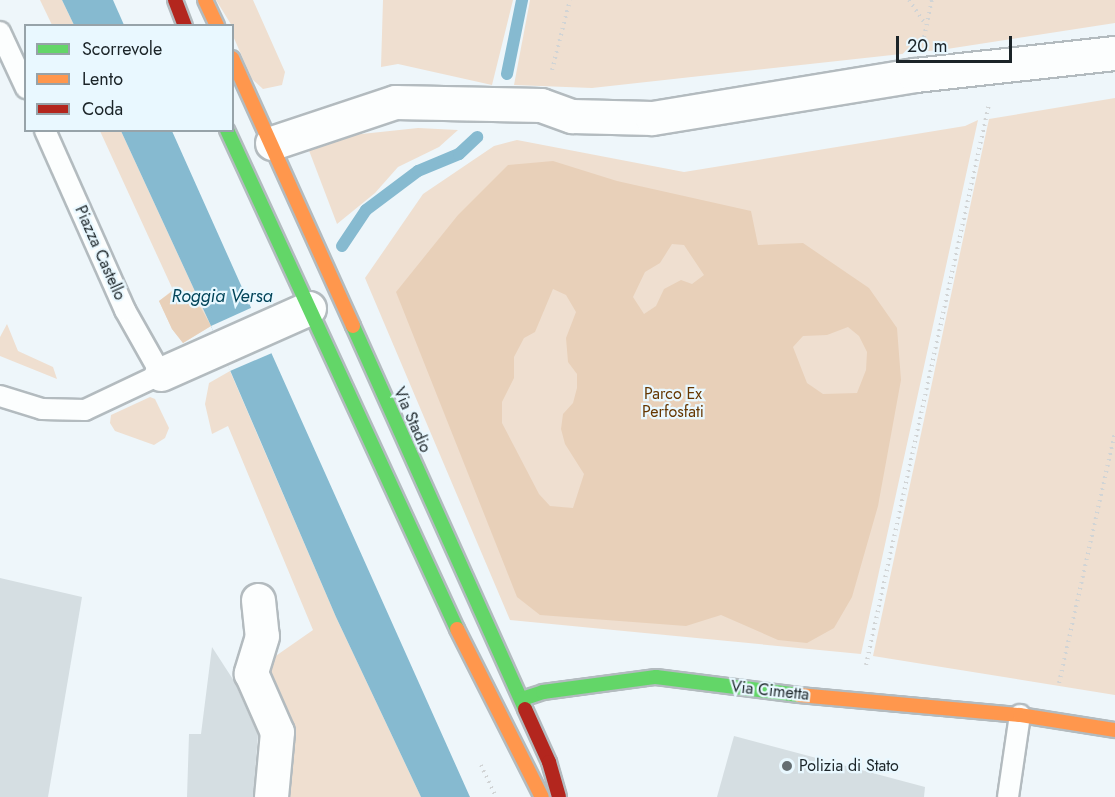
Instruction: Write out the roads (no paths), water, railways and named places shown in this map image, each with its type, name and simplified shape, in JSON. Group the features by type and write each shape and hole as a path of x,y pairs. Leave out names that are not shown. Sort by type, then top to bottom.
{"main road":[{"path":"175,0 183,24"},
{"path":"205,0 216,24"},
{"name":"Via Stadio","path":"234,62 522,699 549,762 559,797"},
{"path":"228,132 465,647 542,797"},
{"name":"Via Cimetta","path":"522,699 543,692 656,677 739,689 1020,715 1115,730"}],"street":[{"path":"272,142 395,102 541,105 572,116 652,118 915,75 1115,53"},
{"path":"258,112 253,146 311,271 314,289 309,308"},
{"path":"161,374 309,308"},
{"path":"309,308 332,322 441,570 471,588"},
{"path":"258,600 262,636 251,673 277,732 271,797"}],"lane":[{"path":"0,32 24,84"},
{"name":"Piazza Castello","path":"46,132 125,310 161,374"},
{"path":"0,396 42,409 85,410 161,374"},
{"path":"1008,797 1020,715"}],"water":[{"path":"62,0 113,0 124,24 74,24"},
{"name":"Roggia Versa","path":"121,132 172,132 470,797 421,797 336,617 211,326"}],"waterway":[{"path":"507,74 522,0"},
{"path":"342,246 366,210 418,171 459,154 477,137"}],"place":[{"name":"Polizia di Stato","path":"787,766"}],"park label":[{"name":"Parco Ex Perfosfati","path":"673,403"}]}
